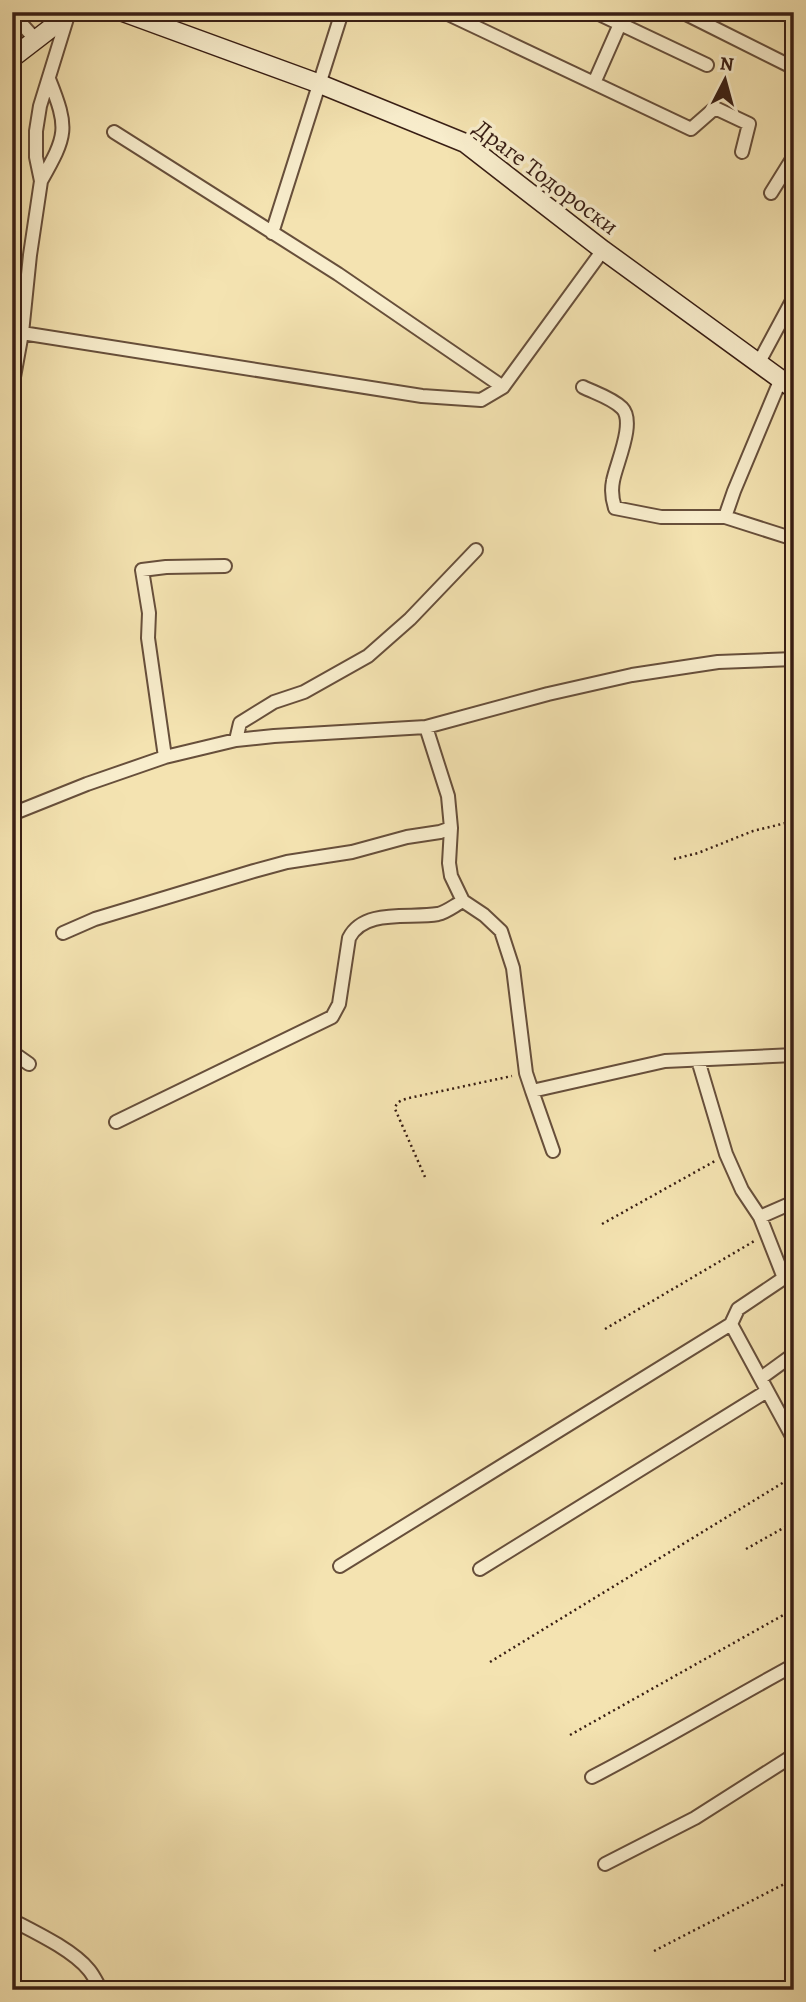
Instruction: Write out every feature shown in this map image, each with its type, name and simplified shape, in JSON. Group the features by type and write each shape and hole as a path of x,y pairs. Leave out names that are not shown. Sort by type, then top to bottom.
{"street":[{"path":"12,58 68,12"},
{"path":"12,388 22,333 41,181 36,157 36,131 40,106 68,12"},
{"name":"Драге Тодороски","path":"123,12 320,84 465,143 603,250 787,385"},
{"path":"271,233 342,12"},
{"path":"444,12 691,129 715,108 749,124 742,152"},
{"path":"595,12 707,65"},
{"path":"682,12 794,68"},
{"path":"12,22 18,20 36,40"},
{"path":"594,83 621,24"},
{"path":"41,181 57,153 64,131 60,106 49,79"},
{"path":"114,132 338,274 503,387"},
{"path":"771,193 794,156"},
{"path":"22,333 422,396 481,400 503,387 603,250"},
{"path":"758,364 794,297"},
{"path":"726,517 734,491 787,385"},
{"path":"583,387 620,406 626,415 624,440 613,482 612,498 615,508 661,517 726,517 794,539"},
{"path":"236,740 240,723 274,702 304,692 368,656 410,619 476,550"},
{"path":"165,757 148,638 149,613 142,570 225,566"},
{"path":"12,814 165,757 236,740 426,727 548,694 632,675 718,662 794,659"},
{"path":"426,727 448,796 451,876 463,901 492,921 501,931 513,968 526,1073 553,1151"},
{"path":"63,933 95,919 254,870 352,852 451,828"},
{"path":"116,1122 332,1017 338,1004 349,938 353,929 362,923 374,919 441,913 463,901"},
{"path":"12,1052 29,1064"},
{"path":"532,1091 664,1061 794,1055"},
{"path":"340,1566 732,1324 738,1309 784,1278 760,1217 742,1190 726,1154 698,1060"},
{"path":"760,1217 794,1202"},
{"path":"732,1324 794,1440"},
{"path":"761,1378 794,1354"},
{"path":"481,1569 767,1391"},
{"path":"592,1777 794,1665"},
{"path":"605,1864 695,1818 794,1755"},
{"path":"12,1920 68,1953 88,1969 101,1990"}],"path":[{"path":"674,859 698,853 753,831 794,821"},
{"path":"425,1177 395,1109 396,1105 400,1101 526,1073"},
{"path":"602,1224 726,1154"},
{"path":"605,1329 767,1233"},
{"path":"490,1662 794,1476"},
{"path":"746,1549 794,1522"},
{"path":"570,1735 794,1609"},
{"path":"653,1951 794,1879"}]}
